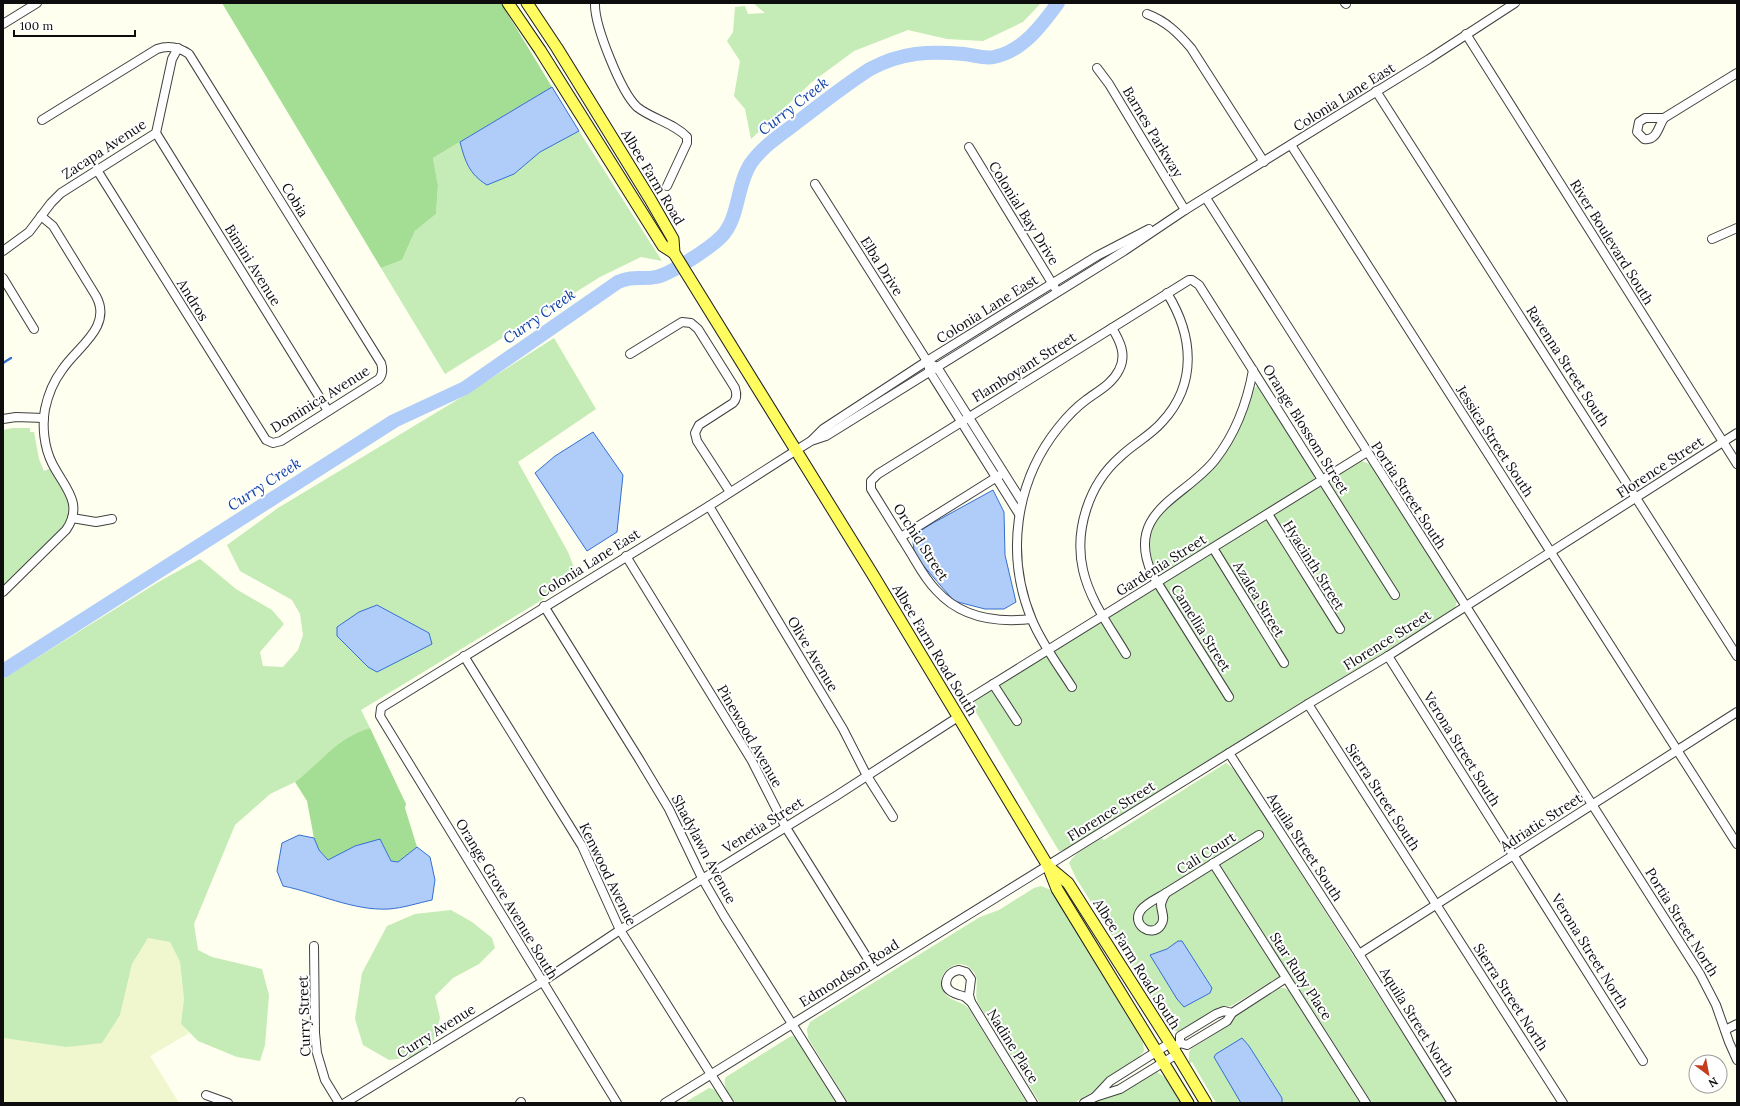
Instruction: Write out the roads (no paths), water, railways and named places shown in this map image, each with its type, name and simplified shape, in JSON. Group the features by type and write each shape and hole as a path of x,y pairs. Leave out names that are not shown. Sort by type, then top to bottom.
{"main road":[{"name":"Albee Farm Road","path":"508,3 540,50 662,246 674,253 696,287 795,451"},
{"name":"Albee Farm Road","path":"527,3 650,198 673,239 674,253"},
{"name":"Albee Farm Road South","path":"795,451 869,568 1048,866 1057,889 1188,1103"},
{"name":"Albee Farm Road South","path":"1048,866 1068,883 1175,1047 1194,1084 1206,1103"}],"street":[{"path":"3,24 37,3"},
{"path":"595,3 598,23 621,83 628,96 642,110 687,137 687,143 667,186"},
{"name":"Colonia Lane East","path":"381,708 811,441 823,429 927,361 1052,283 1097,256 1206,198 1515,3"},
{"path":"1148,14 1166,23 1180,35 1191,48 1264,162"},
{"name":"River Boulevard South","path":"1466,34 1737,464"},
{"path":"42,120 152,51 163,47 178,48"},
{"name":"Zacapa Avenue","path":"3,251 25,236 61,192 156,133 172,60 178,48"},
{"name":"Cobia","path":"178,48 191,58 381,363 383,372"},
{"name":"Barnes Parkway","path":"1097,68 1109,84 1185,210"},
{"path":"1664,118 1737,73"},
{"name":"Ravenna Street South","path":"1376,91 1737,656"},
{"name":"Bimini Avenue","path":"156,133 328,411"},
{"name":"Jessica Street South","path":"1291,145 1737,844"},
{"name":"Colonial Bay Drive","path":"969,147 1058,292"},
{"name":"Andros","path":"97,170 258,429 268,442"},
{"name":"Elba Drive","path":"815,184 965,420"},
{"name":"Portia Street South","path":"1206,198 1465,606 1593,804"},
{"name":"Colonia Lane East","path":"811,441 826,436 1058,292 1185,210"},
{"path":"3,592 66,530 72,518 73,506 70,493 48,454 44,418 47,401 56,379 62,369 93,334 98,326 101,309 96,296 53,226 41,216"},
{"path":"1712,239 1737,228"},
{"path":"3,278 34,329"},
{"name":"Flamboyant Street","path":"871,481 878,474 1184,282 1192,280"},
{"name":"Orange Blossom Street","path":"1192,280 1199,285 1395,595"},
{"path":"1126,654 1103,616 1089,588 1083,569 1081,548 1084,518 1090,499 1102,477 1118,458 1147,436 1163,421 1173,407 1183,384 1188,358 1186,335 1179,313 1167,293"},
{"path":"630,354 682,322 691,323 698,329 735,388 736,399 733,404 699,425 695,433 697,441 730,492"},
{"path":"1072,687 1048,650 1032,619 1024,597 1018,570 1017,545 1019,514 1021,500 1036,461 1058,428 1079,405 1109,383 1120,369 1122,350 1121,343 1112,328"},
{"name":"Camellia Street","path":"1230,697 1149,566 1145,550 1146,535 1152,519 1160,508 1203,473 1223,449 1240,418 1250,388 1253,370"},
{"name":"Dominica Avenue","path":"268,442 279,442 379,379 383,372"},
{"path":"3,419 25,416 44,418"},
{"path":"965,420 1004,473 1021,500"},
{"path":"965,420 996,478 1019,514"},
{"name":"Florence Street","path":"1048,866 1308,704 1388,656 1637,498 1737,432"},
{"name":"Gardenia Street","path":"969,699 1367,452"},
{"path":"901,537 1004,473"},
{"name":"Orchid Street","path":"871,481 871,490 929,582 942,596 956,607 975,615 996,620 1015,621 1032,619"},
{"name":"Olive Avenue","path":"708,506 846,733 867,776 892,817"},
{"name":"Hyacinth Street","path":"1268,514 1340,629"},
{"path":"72,518 96,522 112,519"},
{"name":"Azalea Street","path":"1213,548 1284,663"},
{"name":"Pinewood Avenue","path":"626,556 752,761 785,826 876,972"},
{"name":"Shadylawn Avenue","path":"544,606 661,796 702,878 724,916 842,1103"},
{"name":"Kenwood Avenue","path":"464,656 582,846 620,930 729,1103"},
{"name":"Verona Street South","path":"1388,656 1515,855"},
{"path":"993,684 1017,721"},
{"name":"Sierra Street South","path":"1308,704 1436,905"},
{"name":"Orange Grove Avenue South","path":"381,708 380,716 617,1103"},
{"name":"Adriatic Street","path":"1359,954 1737,712"},
{"name":"Venetia Street","path":"542,982 620,930 867,776 958,717"},
{"name":"Aquila Street South","path":"1229,753 1359,954"},
{"name":"Portia Street North","path":"1593,804 1700,974 1716,1005 1737,1060"},
{"name":"Cali Court","path":"1166,893 1161,905 1164,916 1162,924 1155,930 1151,931 1143,928 1138,922 1138,917 1141,910 1166,893 1259,835"},
{"name":"Verona Street North","path":"1515,855 1642,1061"},
{"name":"Star Ruby Place","path":"1213,864 1366,1103"},
{"name":"Edmondson Road","path":"665,1103 1048,866"},
{"name":"Sierra Street North","path":"1436,905 1563,1103"},
{"name":"Curry Street","path":"314,946 315,1033 317,1053 325,1080 339,1103"},
{"name":"Aquila Street North","path":"1359,954 1452,1103"},
{"path":"1084,1103 1095,1096 1110,1081 1157,1052 1188,1045 1227,1021 1232,1013 1286,978"},
{"name":"Curry Avenue","path":"345,1103 542,982"},
{"name":"Nadine Place","path":"971,1002 1033,1103"},
{"path":"1095,1096 1116,1091 1164,1063 1175,1047 1180,1036 1224,1011 1232,1013"},
{"path":"1201,1023 1207,1033"},
{"path":"1725,1030 1737,1024"},
{"path":"1124,1072 1130,1083"},
{"path":"206,1095 228,1103"}],"water":[{"path":"552,87 579,131 540,152 514,174 487,185 481,181 472,172 460,142"},
{"path":"593,432 623,475 617,532 587,551 535,473 555,456"},
{"path":"993,490 1004,512 1005,555 1016,602 1004,609 985,609 954,601 915,556 912,536"},
{"path":"377,605 429,633 432,644 377,672 368,667 337,636 337,627 359,612"},
{"path":"299,835 314,838 319,850 328,860 355,846 380,839 391,861 398,862 417,847 430,857 435,880 432,900 405,907 376,909 349,904 283,886 277,871 282,843"},
{"path":"1178,941 1182,941 1212,988 1210,993 1184,1007 1177,999 1150,955 1167,949"},
{"path":"1242,1038 1249,1046 1282,1098 1282,1103 1241,1103 1214,1057 1216,1054"}],"waterway":[{"name":"Curry Creek","path":"3,671 394,421 465,388 618,282 633,278 651,278 663,275 700,254 721,237 732,221 746,172 751,163 767,145 870,69 893,59 916,54 951,53 986,58 1004,54 1014,49 1031,36 1058,3"},
{"path":"3,363 11,358"}]}
